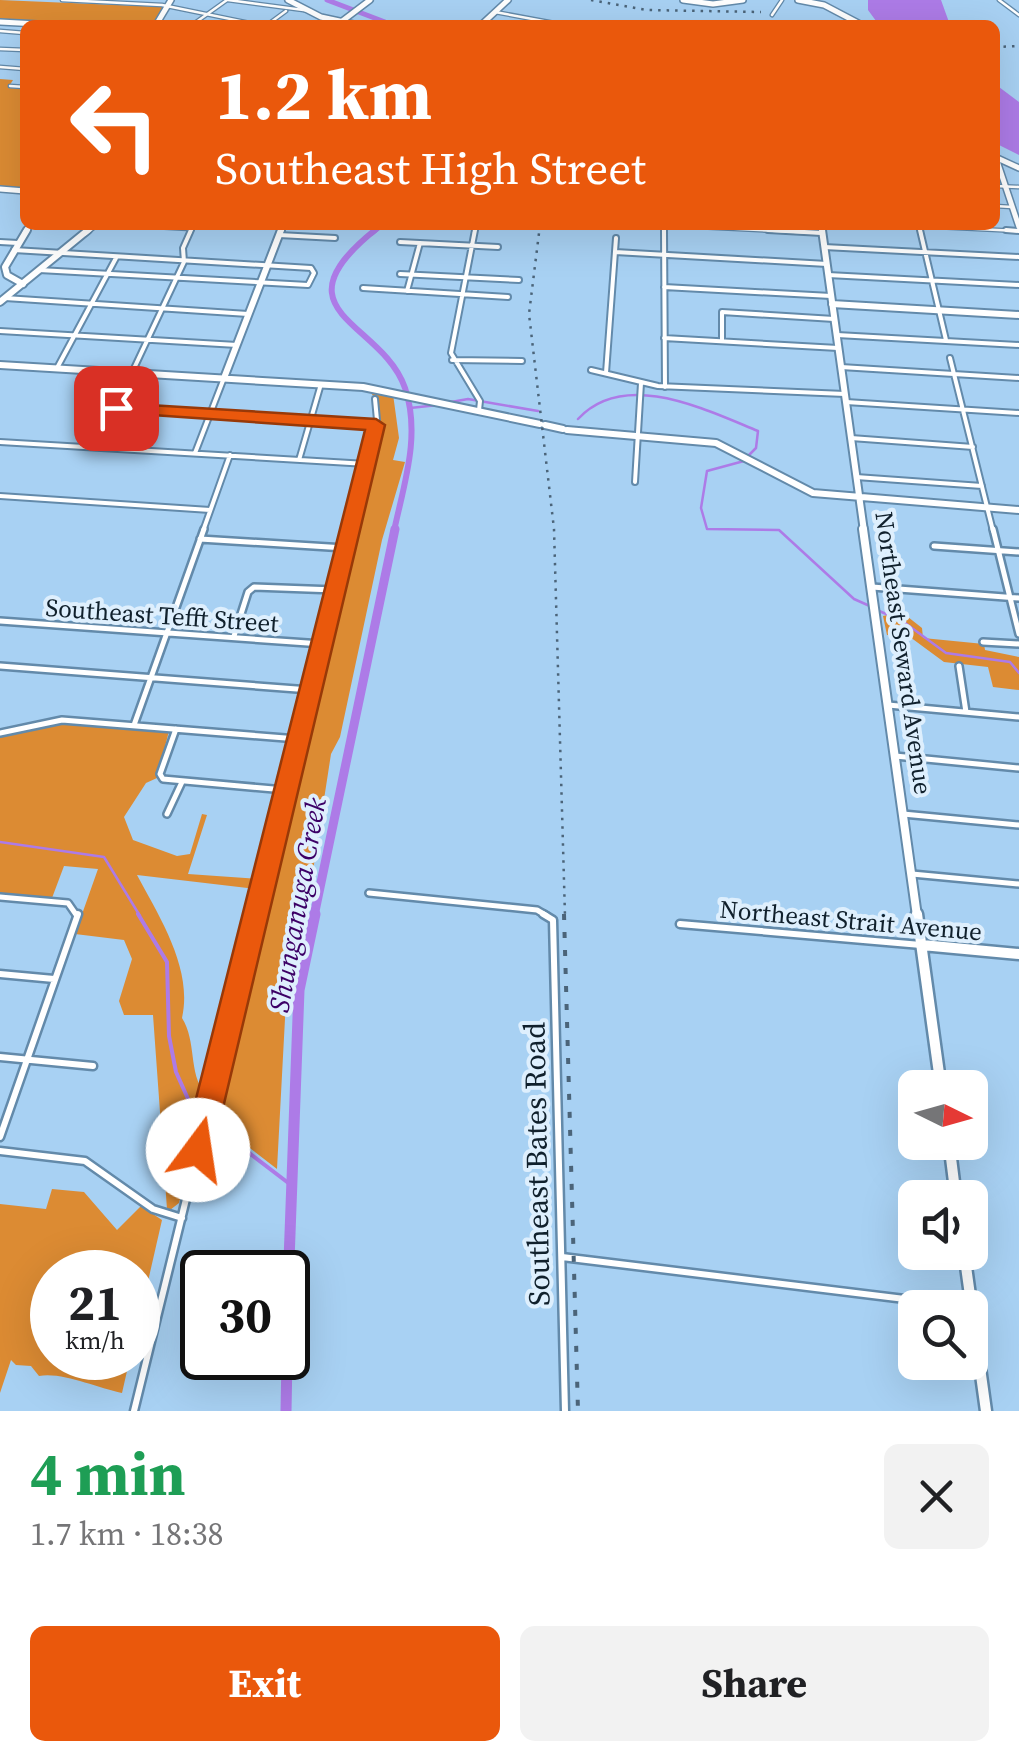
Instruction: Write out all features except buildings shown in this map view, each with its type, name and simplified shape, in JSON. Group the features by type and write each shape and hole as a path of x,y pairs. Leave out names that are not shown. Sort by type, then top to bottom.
{"main road":[{"path":"346,20 367,1"},
{"path":"2,300 88,230"}],"street":[{"path":"62,0 167,6 235,20"},
{"path":"159,20 171,0"},
{"path":"198,20 227,0 311,11"},
{"path":"288,0 334,20"},
{"path":"487,20 508,0"},
{"path":"683,0 743,0"},
{"path":"772,15 782,0"},
{"path":"798,0 824,5 852,20"},
{"path":"999,0 1019,15"},
{"path":"274,20 286,10"},
{"path":"495,12 533,20"},
{"path":"556,20 562,14"},
{"path":"0,22 20,23"},
{"path":"0,32 9,22"},
{"path":"10,86 20,87"},
{"path":"1000,171 1019,229"},
{"path":"1000,186 1019,187"},
{"path":"1000,206 1012,207"},
{"path":"22,284 4,276 5,266 27,230"},
{"path":"98,446 184,262 183,248 191,230"},
{"path":"195,452 280,230"},
{"path":"475,230 452,360 480,401 479,410"},
{"path":"662,230 665,387"},
{"name":"Northeast Seward Avenue","path":"822,230 939,1070"},
{"path":"920,230 946,341"},
{"path":"279,235 336,238"},
{"path":"606,373 616,238"},
{"path":"0,242 18,243"},
{"path":"400,242 498,247"},
{"path":"407,291 420,243"},
{"path":"824,247 1019,257"},
{"path":"14,250 311,268 314,276 308,285 39,270"},
{"path":"615,252 827,264"},
{"path":"57,368 116,258"},
{"path":"400,274 518,280"},
{"path":"828,275 1019,285"},
{"path":"664,287 1019,314"},
{"path":"364,288 508,297"},
{"path":"2,300 248,314"},
{"path":"722,342 721,312 834,319"},
{"path":"0,331 237,345"},
{"path":"836,334 1019,346"},
{"path":"664,338 838,348"},
{"path":"950,358 1019,634"},
{"path":"452,360 522,361"},
{"path":"0,365 374,388 565,430 708,442 745,456 799,490 1019,510"},
{"path":"841,367 1019,378"},
{"path":"591,370 665,387 1019,413"},
{"path":"635,482 641,383"},
{"path":"299,460 322,384"},
{"path":"134,1411 367,464 376,425 375,399"},
{"path":"78,406 376,425"},
{"path":"851,438 972,447"},
{"path":"0,442 367,464"},
{"path":"134,725 230,455"},
{"path":"856,476 982,486"},
{"path":"0,496 210,510"},
{"path":"200,539 345,548"},
{"path":"934,546 1019,552"},
{"path":"872,587 1019,598"},
{"path":"233,638 252,588 336,590"},
{"name":"Southeast Tefft Street","path":"0,621 322,644"},
{"path":"983,642 1019,644"},
{"path":"0,666 310,690"},
{"path":"959,666 966,712"},
{"path":"888,705 1019,717"},
{"path":"0,733 54,720 298,739"},
{"path":"176,729 162,778 285,790"},
{"path":"895,756 1019,768"},
{"path":"166,814 182,782"},
{"path":"903,814 1019,825"},
{"path":"912,874 1019,884"},
{"name":"Southeast Bates Road","path":"369,893 537,910 551,916 566,1411"},
{"path":"0,898 74,905 78,915 0,1136"},
{"name":"Northeast Strait Avenue","path":"680,924 1019,954"},
{"path":"0,974 54,979"},
{"path":"0,1057 93,1066"},
{"path":"0,1151 86,1161 153,1209 182,1218"},
{"path":"562,1257 898,1299"},
{"path":"982,1380 986,1411"}],"shaded area":[{"path":"0,0 165,7 157,20 0,21"},
{"path":"868,0 941,0 948,20 875,20 868,10"},
{"path":"0,79 13,80 8,88 20,89 20,189 0,187"},
{"path":"1000,88 1019,102 1019,155 1000,146"},
{"path":"368,389 393,394 399,438 393,460 405,462 382,540 340,737 331,754 302,942 286,1000 277,1169 210,1117 378,426 378,402"},
{"path":"883,616 908,617 922,628 923,638 984,644 985,650 1019,657 1019,690 993,687 988,667 944,662 910,637 887,635"},
{"path":"51,722 169,731 157,778 146,783 124,817 133,840 177,856 190,854 202,814 207,815 188,874 260,879 257,889 137,875 179,963 183,981 182,1018 190,1037 196,1076 205,1094 179,1203 170,1210 153,1015 124,1015 119,1001 132,959 124,940 75,934 98,869 64,866 52,898 0,894 0,735"},
{"path":"52,1189 84,1192 117,1230 141,1206 162,1220 155,1250 30,1250 30,1366 16,1365 11,1360 0,1393 0,1204 46,1209"},
{"path":"76,1380 125,1380 122,1393"}],"waterway":[{"name":"Shunganuga Creek","path":"327,0 380,20"},
{"name":"Shunganuga Creek","path":"375,230 346,258 333,280 333,299 343,315 393,365 410,406 411,442 394,531"},
{"name":"Shunganuga Creek","path":"372,233 376,230"},
{"path":"578,419 597,404 618,397 665,398 758,431 756,448 749,455"},
{"path":"451,402 468,399 538,411"},
{"path":"410,408 438,405"},
{"path":"744,461 707,471 701,508 707,529 779,530 854,599 872,607"},
{"name":"Shunganuga Creek","path":"314,916 395,529"},
{"path":"879,611 901,620 946,653 1010,662 1019,673"},
{"path":"0,842 104,857 140,916"},
{"path":"138,914 167,962 169,1036 176,1072 193,1110 291,1185"},
{"name":"Shunganuga Creek","path":"289,1250 299,990 315,914"},
{"name":"Shunganuga Creek","path":"286,1411 287,1380"}],"railway":[{"path":"591,0 647,10 761,12"},
{"path":"1000,47 1019,46"},
{"path":"539,230 529,314 554,529 565,916"},
{"path":"564,914 578,1411"}],"route":[{"path":"116,408 376,425 198,1150"}]}
